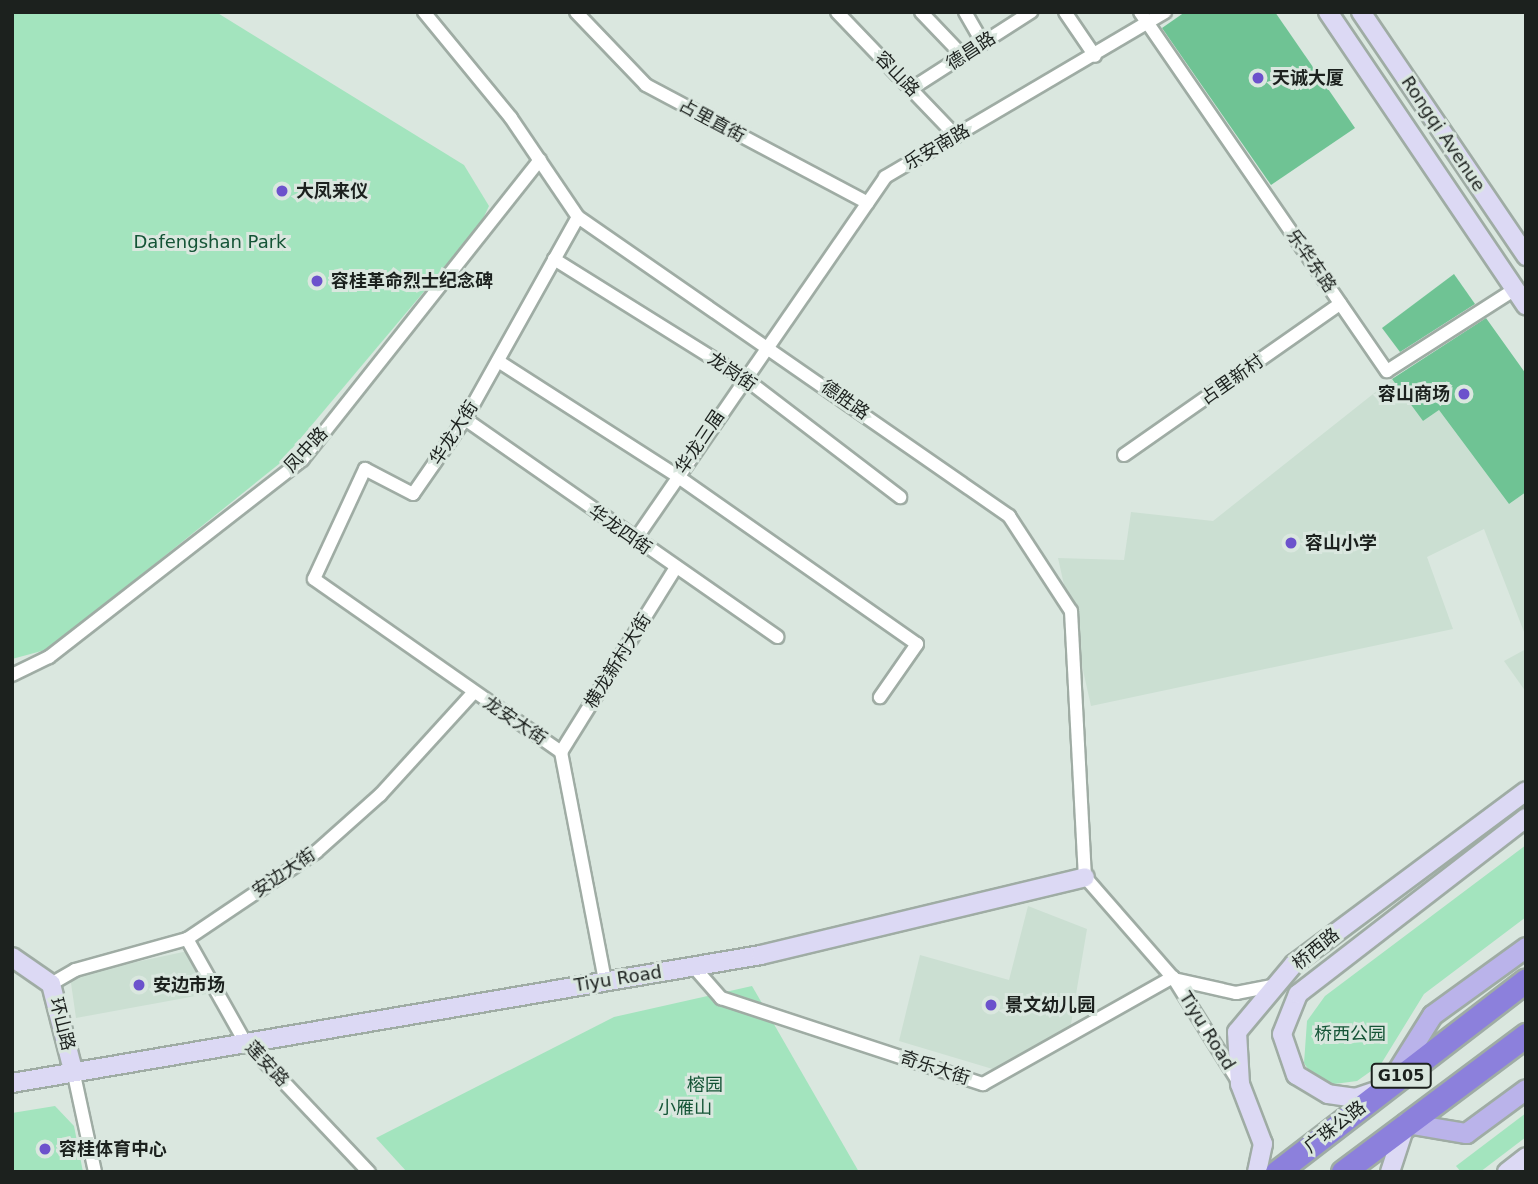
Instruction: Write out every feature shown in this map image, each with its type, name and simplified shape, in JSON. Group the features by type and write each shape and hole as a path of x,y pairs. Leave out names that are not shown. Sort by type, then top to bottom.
{"highway":[{"name":"广珠公路","path":"1277,1172 1526,980"},
{"name":"G105","path":"1343,1172 1526,1035"}],"main road":[{"path":"1328,12 1526,305"},
{"name":"Rongqi Avenue","path":"1361,12 1526,256"},
{"name":"桥西路","path":"1257,1172 1263,1144 1240,1084 1233,1055 1237,1032 1294,964 1526,791"},
{"name":"桥西路","path":"1386,1088 1356,1098 1328,1094 1296,1075 1282,1034 1298,994 1526,818"},
{"name":"Tiyu Road","path":"12,1083 244,1040 606,981 816,943 1085,877"},
{"path":"1386,1088 1432,1015 1526,947"},
{"name":"环山路","path":"12,957 51,984 73,1070"},
{"path":"1390,1172 1406,1123 1466,1133 1526,1089"},
{"path":"1507,1172 1526,1157"}],"street":[{"name":"德胜路","path":"424,12 540,160 578,217 766,344 1009,516 1072,611 1085,877"},
{"name":"占里直街","path":"576,12 646,85 868,203"},
{"name":"容山路","path":"837,12 956,136"},
{"path":"921,12 963,56"},
{"path":"965,12 983,43"},
{"name":"德昌路","path":"911,89 1031,12"},
{"path":"1065,12 1095,56"},
{"name":"乐华东路","path":"1140,12 1387,371 1515,289"},
{"name":"乐安南路","path":"766,344 885,177 1148,25 1165,12"},
{"name":"凤中路","path":"12,676 49,657 302,460 540,160"},
{"name":"华龙大街","path":"313,579 365,469 413,494 465,419 578,217"},
{"name":"龙岗街","path":"554,259 743,377 900,497"},
{"name":"占里新村","path":"1124,455 1340,304"},
{"name":"华龙三届","path":"635,540 766,344"},
{"path":"498,361 677,476 917,644 880,697"},
{"name":"华龙四街","path":"465,419 675,569 778,637"},
{"name":"横龙新村大街","path":"561,752 675,569"},
{"name":"龙安大街","path":"313,579 561,752 606,981"},
{"name":"安边大街","path":"51,984 75,970 187,939 316,852 380,795 473,693"},
{"name":"Tiyu Road","path":"1085,877 1173,978 1240,1084"},
{"name":"莲安路","path":"187,939 244,1040 369,1172"},
{"name":"奇乐大街","path":"693,966 721,998 983,1084 1173,978"},
{"name":"Tiyu Road","path":"1173,978 1236,993 1278,985"},
{"path":"73,1070 95,1172"}],"shaded area":[{"name":"容山小学","path":"1392,379 1423,421 1439,410 1509,504 1526,492 1526,637 1484,529 1427,557 1453,629 1091,706 1058,558 1124,560 1131,512 1213,521"},
{"path":"1526,649 1526,692 1504,661"},
{"name":"景文幼儿园","path":"1028,906 1087,929 1070,1030 996,1070 899,1041 920,955 1009,980"},
{"name":"安边市场","path":"188,951 212,993 76,1018 70,976"}],"green space":[{"name":"Dafengshan Park","path":"12,12 216,12 464,165 489,206 480,225 279,464 49,649 12,659"},
{"name":"桥西公园","path":"1526,845 1526,917 1424,994 1381,1064 1357,1081 1319,1086 1304,1063 1307,1021 1325,996"},
{"name":"榕园","path":"752,986 859,1172 407,1172 376,1138 614,1017"},
{"name":"容桂体育中心","path":"55,1106 74,1126 83,1172 12,1172 12,1113"},
{"path":"1526,1113 1526,1137 1480,1172 1461,1172 1456,1166"}],"building":[{"name":"天诚大厦","path":"1185,12 1275,12 1355,128 1271,185 1162,28"},
{"path":"1454,274 1475,304 1400,352 1382,328"},
{"name":"容山商场","path":"1486,318 1526,374 1526,492 1509,504 1439,410 1423,421 1392,379"}],"place":[{"name":"天诚大厦","path":"1258,78"},
{"name":"大凤来仪","path":"282,191"},
{"name":"容桂革命烈士纪念碑","path":"317,281"},
{"name":"容山商场","path":"1464,394"},
{"name":"容山小学","path":"1291,543"},
{"name":"安边市场","path":"139,985"},
{"name":"景文幼儿园","path":"991,1005"},
{"name":"容桂体育中心","path":"45,1149"}],"park label":[{"name":"小雁山","path":"685,1108"}]}
